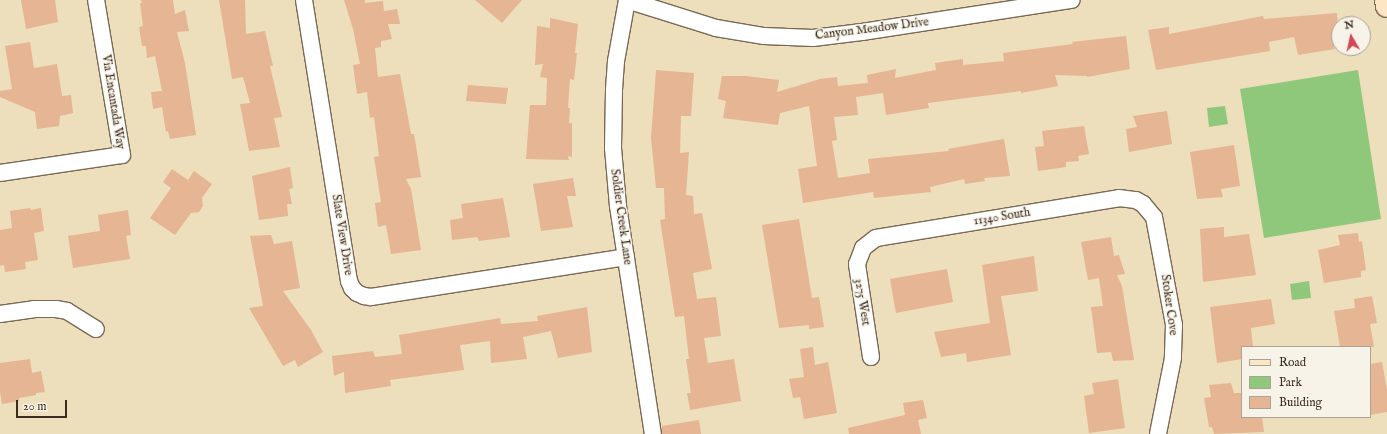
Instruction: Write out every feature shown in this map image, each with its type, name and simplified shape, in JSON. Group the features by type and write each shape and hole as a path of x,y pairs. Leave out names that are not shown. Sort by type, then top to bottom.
{"street":[{"name":"Via Encantada Way","path":"0,172 122,155 96,0"},
{"name":"Slate View Drive","path":"304,0 349,281 357,294 371,297 626,257"},
{"name":"Soldier Creek Lane","path":"627,0 616,61 612,119 615,177 653,434"},
{"name":"Canyon Meadow Drive","path":"627,0 716,28 764,36 813,38 856,33 1072,0"},
{"path":"1386,0 1387,6"},
{"name":"11340 South","path":"863,248 869,242 884,236 1119,198 1136,200 1144,204"},
{"name":"Stoker Cove","path":"1144,204 1154,217 1157,225 1174,331 1171,370 1158,434"},
{"name":"3275 West","path":"863,248 857,264 857,272 871,357"},
{"path":"0,314 34,309 56,309 67,311 96,328"}],"green space":[{"path":"1358,70 1381,219 1264,238 1240,89"},
{"path":"1225,106 1228,124 1209,127 1207,108"},
{"path":"1309,281 1311,298 1292,300 1290,284"}],"building":[{"path":"21,0 55,0 58,22 26,29"},
{"path":"141,0 173,0 175,14 185,10 189,31 177,32 185,63 196,135 170,139 168,131 166,132 162,107 153,109 151,92 162,91 155,56 147,58 146,46 142,46 139,27 143,26 140,3 142,3"},
{"path":"219,0 245,0 246,34 265,31 273,66 270,66 282,117 274,118 280,147 249,151 240,104 250,103 243,77 232,79"},
{"path":"344,0 365,0 365,3 383,1 384,11 397,9 400,24 388,24 392,39 381,41 381,47 375,48 378,77 400,74 411,134 414,134 421,177 406,179 411,189 421,250 391,254 386,225 378,227 375,203 381,202 374,157 379,156 374,117 370,118 367,92 357,94 353,65 360,64 353,29"},
{"path":"475,0 522,0 502,23"},
{"path":"1337,13 1337,16 1331,16 1331,50 1298,55 1294,37 1269,42 1270,51 1156,70 1148,30 1169,27 1169,34 1263,16 1264,19"},
{"path":"550,18 578,24 574,80 570,79 568,108 570,108 569,123 572,123 572,157 568,156 569,160 526,159 530,105 546,105 547,78 540,77 543,64 535,65 537,26 550,28"},
{"path":"1126,36 1130,69 1087,77 1055,75 1058,86 1021,93 1021,91 928,103 929,108 886,115 883,93 856,97 858,115 834,117 837,140 832,141 838,178 870,173 868,159 949,151 948,149 1004,139 1010,176 984,178 985,181 965,184 964,179 930,187 931,192 874,198 873,192 803,203 798,169 817,166 809,106 780,113 778,125 723,118 726,101 718,99 722,76 746,76 779,80 777,92 820,79 837,77 838,86 868,83 867,75 896,69 895,78 936,70 935,63 963,59 963,65 1004,61 1003,53 1073,44 1072,42"},
{"path":"30,42 34,68 57,64 62,96 71,95 73,113 60,116 59,126 37,129 35,112 0,97 0,91 12,89 5,46"},
{"path":"656,70 694,73 691,116 681,116 680,153 689,152 686,195 693,196 694,214 702,213 712,269 693,273 697,299 716,297 721,336 704,338 708,363 734,359 741,401 690,410 687,393 691,393 686,359 689,359 684,316 675,317 660,220 665,219 664,188 656,188 651,138"},
{"path":"468,85 508,88 506,104 466,101"},
{"path":"1167,111 1172,144 1129,152 1126,129 1137,127 1133,116"},
{"path":"1084,126 1089,154 1078,156 1079,161 1066,162 1066,167 1038,171 1035,147 1044,146 1042,131"},
{"path":"1234,145 1240,186 1221,189 1223,197 1197,199 1190,152"},
{"path":"290,167 293,188 289,189 292,204 287,204 288,216 259,220 252,176"},
{"path":"172,169 188,180 194,171 212,184 202,198 203,206 199,212 191,213 175,235 150,218 171,188 163,182"},
{"path":"573,178 576,196 567,196 573,227 541,231 533,184"},
{"path":"503,198 510,237 479,241 477,237 452,240 450,220 463,218 461,204"},
{"path":"30,208 31,210 41,208 44,231 34,233 38,260 25,262 26,269 5,272 4,265 0,266 0,230 12,228 10,211"},
{"path":"128,210 131,235 126,236 130,259 73,268 68,236 100,231 98,215"},
{"path":"799,219 812,298 819,297 824,327 809,329 809,325 779,328 762,225"},
{"path":"1224,227 1224,237 1249,234 1256,275 1203,282 1200,229"},
{"path":"1358,233 1359,242 1362,241 1366,270 1361,271 1361,277 1324,283 1318,250 1340,245 1338,235"},
{"path":"271,235 274,244 292,241 300,288 283,291 311,330 323,352 298,367 295,360 283,366 249,308 263,306 250,236"},
{"path":"1111,237 1114,256 1119,255 1125,274 1117,275 1122,286 1134,360 1113,361 1111,352 1097,353 1091,307 1103,306 1099,278 1088,280 1081,242"},
{"path":"1034,256 1038,291 1001,296 1011,355 967,362 966,353 941,357 934,332 990,323 982,265"},
{"path":"947,269 953,302 896,313 890,279"},
{"path":"1372,296 1377,323 1370,324 1374,347 1340,346 1334,311 1355,308 1354,299"},
{"path":"1271,299 1275,324 1251,328 1253,346 1241,346 1241,359 1217,363 1210,307"},
{"path":"587,307 592,352 558,358 551,331 523,337 527,359 491,363 490,341 460,345 464,370 390,380 391,386 345,393 344,372 334,376 332,356 373,351 375,357 402,354 399,335 500,318 501,324 538,321 537,316"},
{"path":"813,347 815,365 828,362 837,413 804,419 800,397 793,398 789,379 804,377 800,349"},
{"path":"30,359 32,373 41,371 45,392 19,398 19,401 2,404 0,391 0,363"},
{"path":"1382,362 1387,390 1387,412 1371,415 1371,364"},
{"path":"1118,379 1125,428 1089,433 1084,396 1094,394 1092,383"},
{"path":"1231,383 1234,393 1241,393 1241,418 1262,418 1264,432 1214,434 1212,427 1209,427 1204,398 1211,397 1209,385"},
{"path":"923,400 927,418 918,420 921,434 849,434 848,428 905,415 903,403"},
{"path":"699,420 701,434 662,434 662,426"}]}
